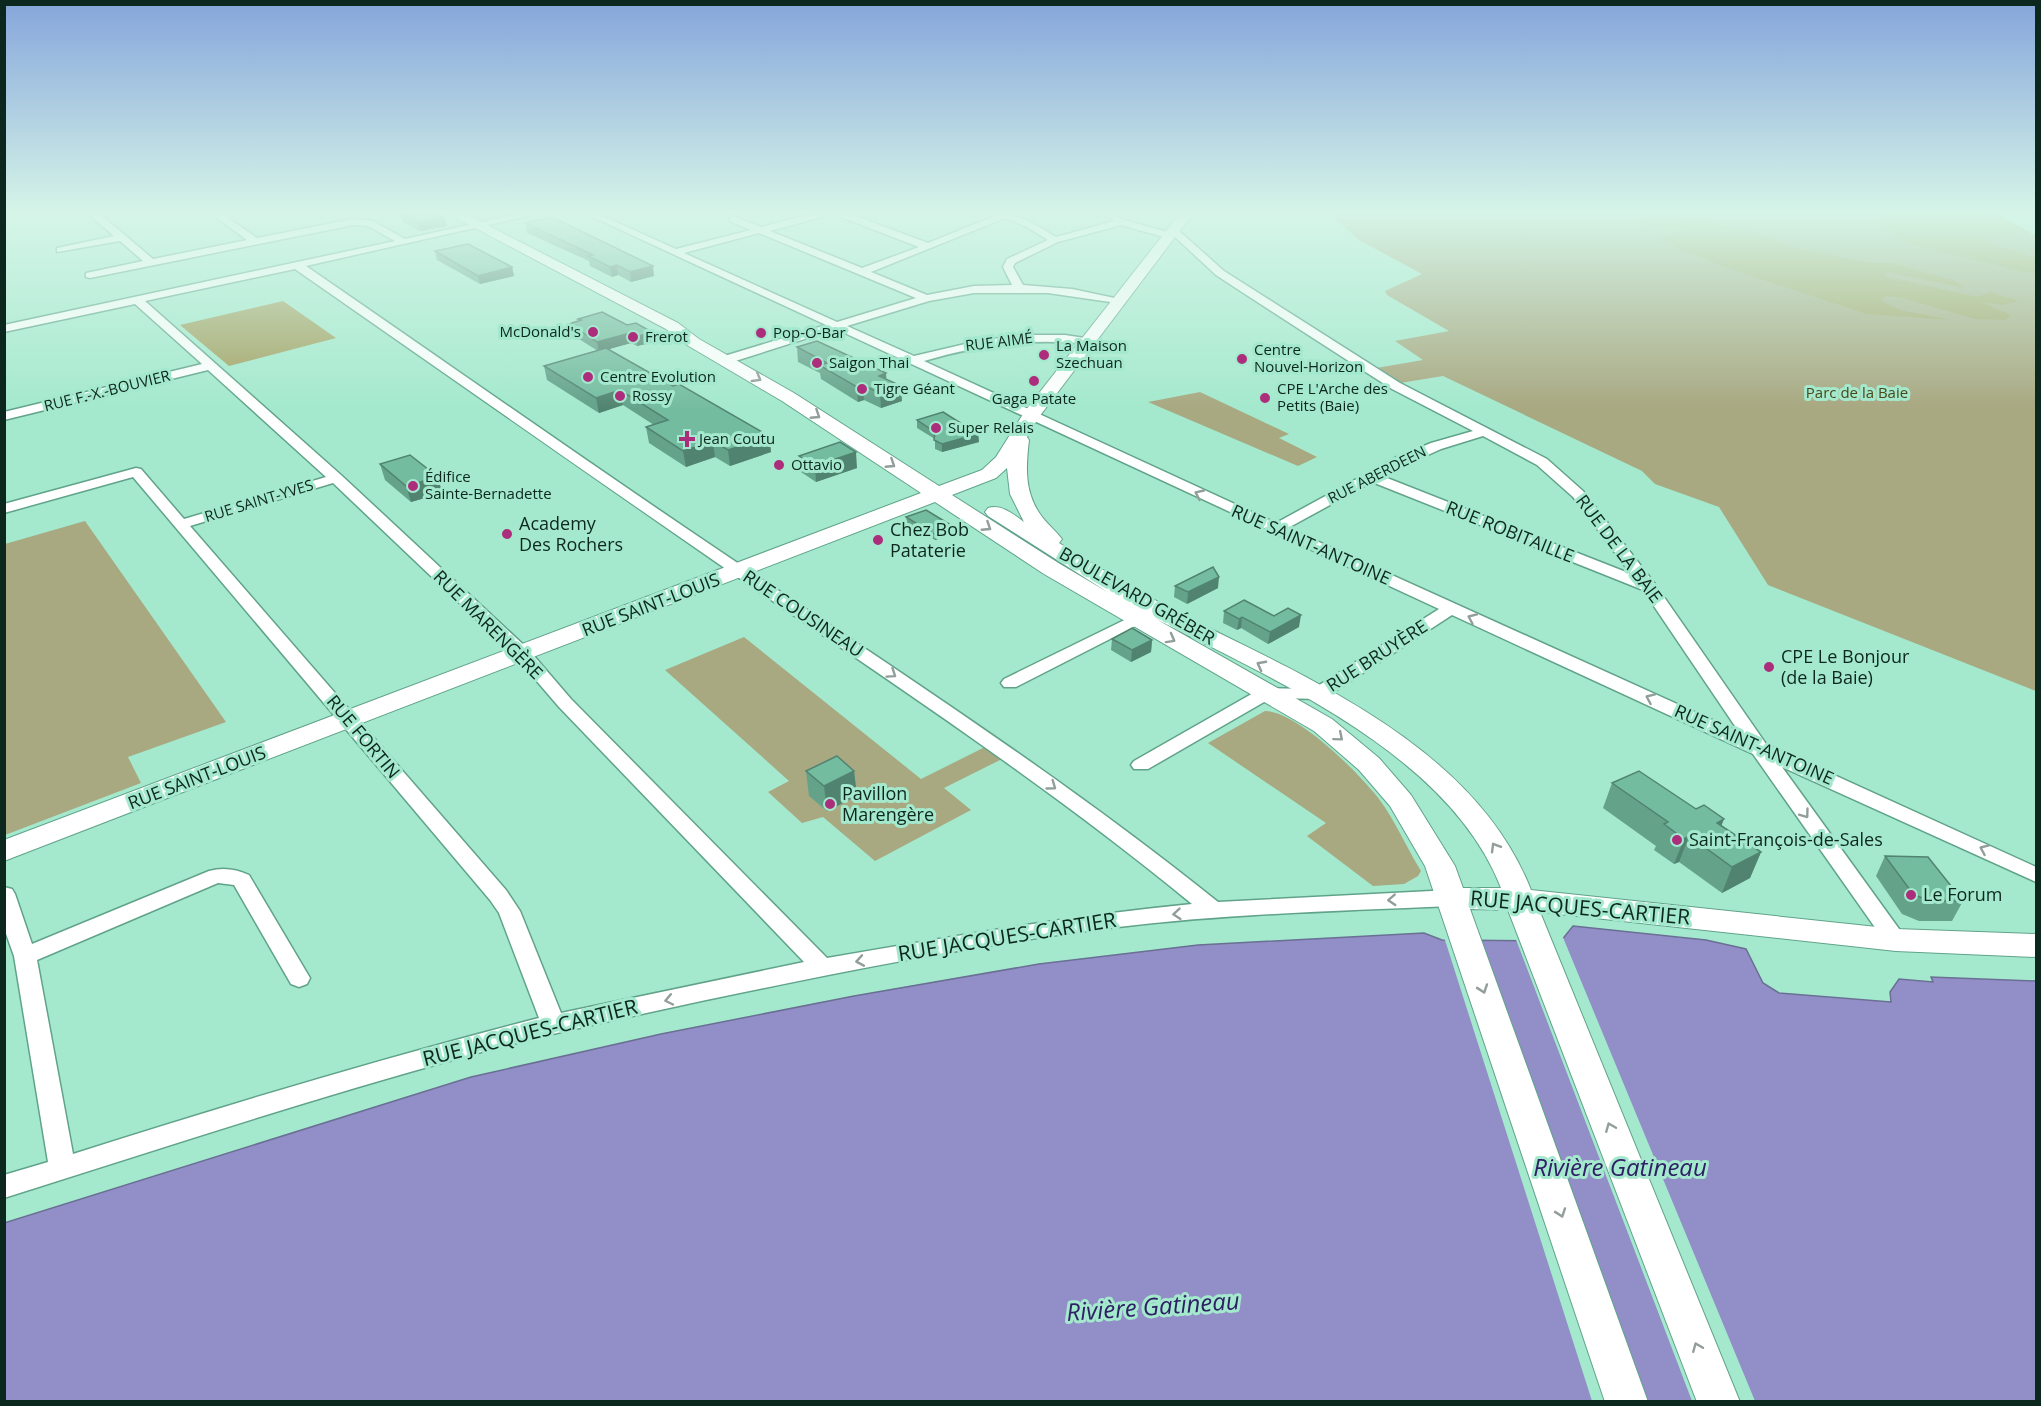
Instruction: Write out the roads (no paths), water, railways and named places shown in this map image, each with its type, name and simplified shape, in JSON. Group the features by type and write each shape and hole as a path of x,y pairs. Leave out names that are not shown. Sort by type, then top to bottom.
{"main road":[{"name":"BOULEVARD GRÉBER","path":"578,278 672,326 693,342 734,357 788,396 947,491 1077,564 1146,614 1268,692 1308,714 1338,736 1369,764 1396,795 1425,838 1440,866 1627,1401"},
{"name":"RUE SAINT-LOUIS","path":"4,851 740,571 947,491 995,470 1026,422 1087,341 1139,278"},
{"path":"1026,422 1015,472 1022,499 1047,536 1077,564"},
{"name":"BOULEVARD GRÉBER","path":"947,491 1052,569 1317,695 1372,726 1424,765 1448,788 1491,839 1510,873 1719,1401"},
{"name":"RUE JACQUES-CARTIER","path":"1451,898 1520,899 1896,940 2037,945"}],"street":[{"path":"4,329 239,278"},
{"name":"RUE COUSINEAU","path":"315,278 1004,751 1127,840 1213,910"},
{"name":"RUE SAINT-ANTOINE","path":"732,278 913,360 1026,422 1275,529 1817,774 2034,869"},
{"path":"875,278 926,298"},
{"path":"1014,278 1019,288"},
{"name":"RUE DE LA BAIE","path":"1227,278 1396,386 1542,462 1578,494 1648,587 1896,940"},
{"path":"734,357 926,298 957,292 1019,288 1082,293 1120,302"},
{"name":"RUE MARENGÈRE","path":"137,300 336,478 522,653 565,703 822,967"},
{"name":"RUE AIMÉ","path":"913,360 964,345 1006,339 1038,337 1087,341"},
{"name":"RUE F.-X.-BOUVIER","path":"4,417 210,366"},
{"name":"RUE ABERDEEN","path":"1275,529 1400,461 1436,446 1484,432"},
{"name":"RUE FORTIN","path":"4,509 136,472 509,911 553,1024"},
{"name":"RUE ROBITAILLE","path":"1372,477 1648,587"},
{"name":"RUE SAINT-YVES","path":"182,524 336,478"},
{"name":"RUE BRUYÈRE","path":"1268,692 1317,695 1451,608"},
{"path":"1010,683 1146,614"},
{"path":"1141,765 1268,692"},
{"path":"1786,786 1790,778 1795,776 1804,773 1817,774"},
{"path":"25,956 216,876 232,876 242,880 299,978"},
{"path":"4,894 25,956 62,1166"},
{"name":"RUE JACQUES-CARTIER","path":"4,1186 62,1166 391,1067 553,1024 822,967 1040,929 1213,910 1451,898"}],"water":[{"name":"Rivière Gatineau","path":"1573,926 1706,940 1746,949 1763,983 1779,993 1891,1002 1890,992 1899,979 1933,982 1931,977 2036,981 2036,1401 5,1401 4,1223 471,1077 661,1034 854,996 1039,964 1198,945 1424,933 1442,940 1561,941"}],"place":[{"name":"McDonald's","path":"593,332"},
{"name":"Pop-O-Bar","path":"761,333"},
{"name":"Frerot","path":"633,337"},
{"name":"La Maison Szechuan","path":"1044,355"},
{"name":"Centre Nouvel-Horizon","path":"1242,359"},
{"name":"Saigon Thai","path":"817,363"},
{"name":"Centre Evolution","path":"588,377"},
{"name":"Gaga Patate","path":"1034,381"},
{"name":"Tigre Géant","path":"862,389"},
{"name":"Rossy","path":"620,396"},
{"name":"CPE L'Arche des Petits (Baie)","path":"1265,398"},
{"name":"Super Relais","path":"936,428"},
{"name":"Jean Coutu","path":"687,439"},
{"name":"Ottavio","path":"779,465"},
{"name":"Édifice Sainte-Bernadette","path":"413,486"},
{"name":"Academy Des Rochers","path":"507,534"},
{"name":"Chez Bob Pataterie","path":"878,540"},
{"name":"CPE Le Bonjour (de la Baie)","path":"1769,667"},
{"name":"Pavillon Marengère","path":"830,804"},
{"name":"Saint-François-de-Sales","path":"1677,840"},
{"name":"Le Forum","path":"1911,895"}],"park label":[{"name":"Parc de la Baie","path":"1857,393"}]}
